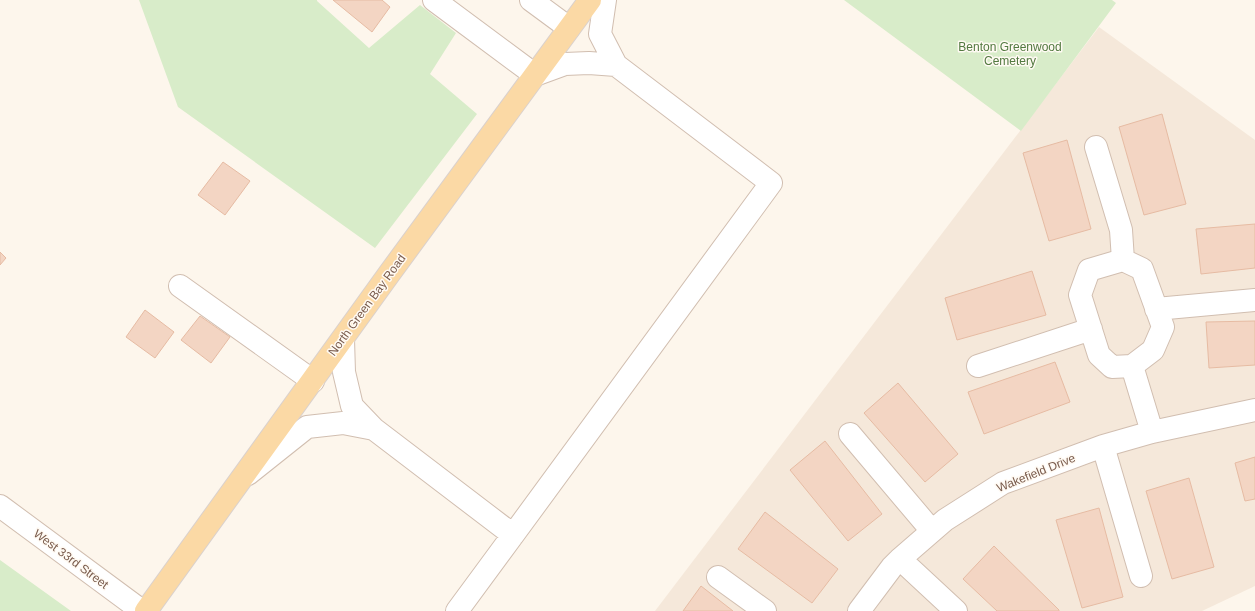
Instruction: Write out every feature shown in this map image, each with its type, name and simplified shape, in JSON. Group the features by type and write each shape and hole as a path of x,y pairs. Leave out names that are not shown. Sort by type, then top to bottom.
{"main road":[{"name":"North Green Bay Road","path":"146,611 245,476 342,339 590,0"}],"street":[{"path":"434,0 535,74 565,64 589,63 616,65"},
{"path":"531,0 569,28"},
{"path":"457,611 771,183 616,65 600,34 605,0"},
{"path":"1096,147 1121,230 1123,260"},
{"path":"1123,260 1142,270 1156,309 1163,328 1153,350 1132,366 1112,367 1099,355 1080,295 1089,270 1123,260"},
{"path":"180,286 313,381"},
{"path":"1156,309 1255,300"},
{"path":"978,366 1091,329"},
{"path":"342,339 344,372 348,397 352,406 374,429 512,535"},
{"path":"1132,366 1152,432"},
{"name":"Wakefield Drive","path":"859,611 892,567 900,559 945,520 1004,483 1103,446 1152,432 1255,410"},
{"path":"245,476 307,428 343,423 374,429"},
{"path":"850,434 932,531"},
{"path":"1103,446 1141,576"},
{"name":"West 33rd Street","path":"0,506 142,611"},
{"path":"900,559 956,611"},
{"path":"718,577 765,611"}],"shaded area":[{"path":"1099,27 1255,140 1255,586 1202,611 655,611"}],"green space":[{"path":"139,0 317,0 369,48 420,5 456,33 430,74 477,114 375,248 178,107"},
{"name":"Benton Greenwood Cemetery","path":"844,0 1112,0 1116,3 1021,131"},
{"path":"0,560 71,611 0,611"}],"building":[{"path":"333,0 382,0 390,7 372,32"},
{"path":"1162,114 1186,204 1144,215 1119,127"},
{"path":"1067,140 1091,229 1049,241 1023,153"},
{"path":"223,162 250,181 225,215 198,195"},
{"path":"1255,224 1255,268 1201,274 1196,229"},
{"path":"0,252 6,258 0,265"},
{"path":"1032,271 1046,315 957,340 945,298"},
{"path":"145,310 174,332 155,358 126,337"},
{"path":"200,316 230,337 211,363 181,340"},
{"path":"1255,321 1255,365 1209,368 1206,322"},
{"path":"1055,362 1070,402 984,434 968,392"},
{"path":"898,383 958,454 925,482 864,413"},
{"path":"825,441 882,514 848,541 790,470"},
{"path":"1255,457 1255,499 1245,501 1235,463"},
{"path":"1189,478 1214,567 1172,579 1146,491"},
{"path":"1099,508 1123,597 1082,608 1056,520"},
{"path":"765,512 838,569 812,603 738,549"},
{"path":"994,546 1059,611 997,611 963,579"},
{"path":"701,586 733,611 683,611"}]}
